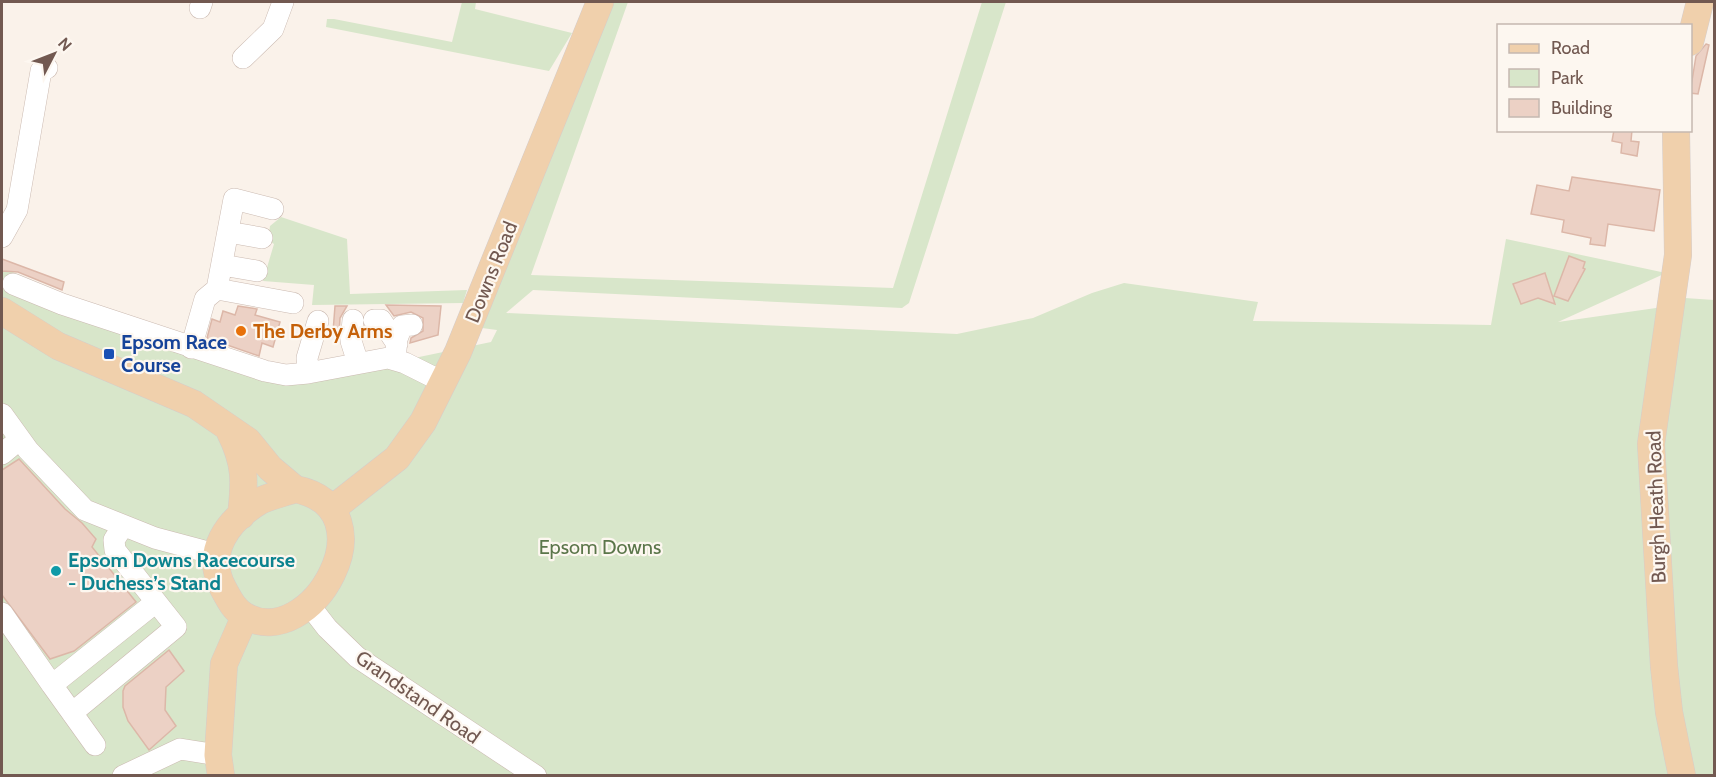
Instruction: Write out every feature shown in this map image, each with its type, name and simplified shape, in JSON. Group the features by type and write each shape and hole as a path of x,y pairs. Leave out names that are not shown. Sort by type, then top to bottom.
{"main road":[{"name":"Downs Road","path":"332,509 397,458 423,422 463,341 600,2"},
{"path":"1692,34 1700,2"},
{"name":"Burgh Heath Road","path":"1676,132 1678,255 1651,444 1664,666 1669,712 1682,776"},
{"path":"2,311 58,346 194,404 225,423 248,441 270,468 295,489 308,492 326,502 332,509 339,520 342,544 330,577 310,606 279,622 258,621 245,616 232,604 216,575 215,554 225,533 241,516 261,501 295,489"},
{"path":"225,423 240,451 245,477 241,516"},
{"path":"219,765 224,664 245,616"}],"street":[{"path":"243,58 273,29 283,2"},
{"path":"2,237 17,210 41,71 47,68"},
{"path":"191,348 205,299 217,290 234,199 273,209"},
{"path":"228,232 262,238"},
{"path":"222,265 257,271"},
{"path":"13,284 62,304 191,348 265,371 286,375 330,371 388,358 396,352 402,326 412,325"},
{"path":"217,290 293,303"},
{"path":"353,320 351,341 358,363"},
{"path":"374,320 381,320 396,352 443,382"},
{"path":"308,374 307,358 318,321"},
{"path":"2,414 20,439 85,510 155,538 215,554"},
{"path":"2,454 20,439"},
{"path":"72,713 176,627 115,550 114,540 123,526"},
{"path":"52,685 156,602"},
{"name":"Grandstand Road","path":"310,606 327,628 357,657 536,776"},
{"path":"2,613 95,745"},
{"path":"123,776 180,749 219,765"}],"green space":[{"path":"462,2 476,2 475,9 572,33 549,71 326,27 327,19 334,19 452,42"},
{"name":"Epsom Downs","path":"614,2 628,2 531,275 893,288 982,2 1006,2 909,303 902,308 533,290 506,313 957,334 1033,318 1092,293 1124,283 1258,302 1253,321 1491,325 1506,239 1666,273 1558,322 1684,304 1685,298 1714,300 1714,775 2,775 2,266 117,329 285,385 491,342 497,330 482,328"},
{"path":"281,217 347,239 350,294 467,290 463,303 312,305 314,285 263,281 274,244 268,240 270,226"}],"building":[{"path":"1706,44 1709,45 1698,94 1692,93 1696,56"},
{"path":"1614,132 1632,132 1631,141 1639,142 1637,156 1621,153 1622,143 1612,141"},
{"path":"1572,177 1660,190 1654,231 1608,224 1605,246 1590,244 1591,238 1562,232 1564,220 1531,214 1537,185 1569,191"},
{"path":"1569,256 1585,262 1583,268 1585,269 1568,301 1554,296"},
{"path":"2,259 64,282 62,290 18,272 2,271"},
{"path":"1545,273 1555,304 1538,298 1521,304 1513,284"},
{"path":"386,305 441,306 438,335 410,343 411,338 423,331 423,318 411,312 394,316"},
{"name":"The Derby Arms","path":"238,306 257,309 255,315 280,322 273,347 262,343 259,356 207,338 212,319 220,322 223,311 235,315"},
{"path":"335,306 347,306 340,318 339,333 333,332"},
{"name":"Epsom Downs Racecourse - Duchess’s Stand","path":"19,459 96,539 92,547 136,602 74,651 50,659 2,595 2,470"},
{"path":"169,650 184,671 166,687 165,710 176,726 149,750 128,721 123,707 123,691 125,686"}],"place":[{"name":"The Derby Arms","path":"241,331"},
{"name":"Epsom Race Course","path":"109,354"},
{"name":"Epsom Downs Racecourse - Duchess’s Stand","path":"56,571"}]}
